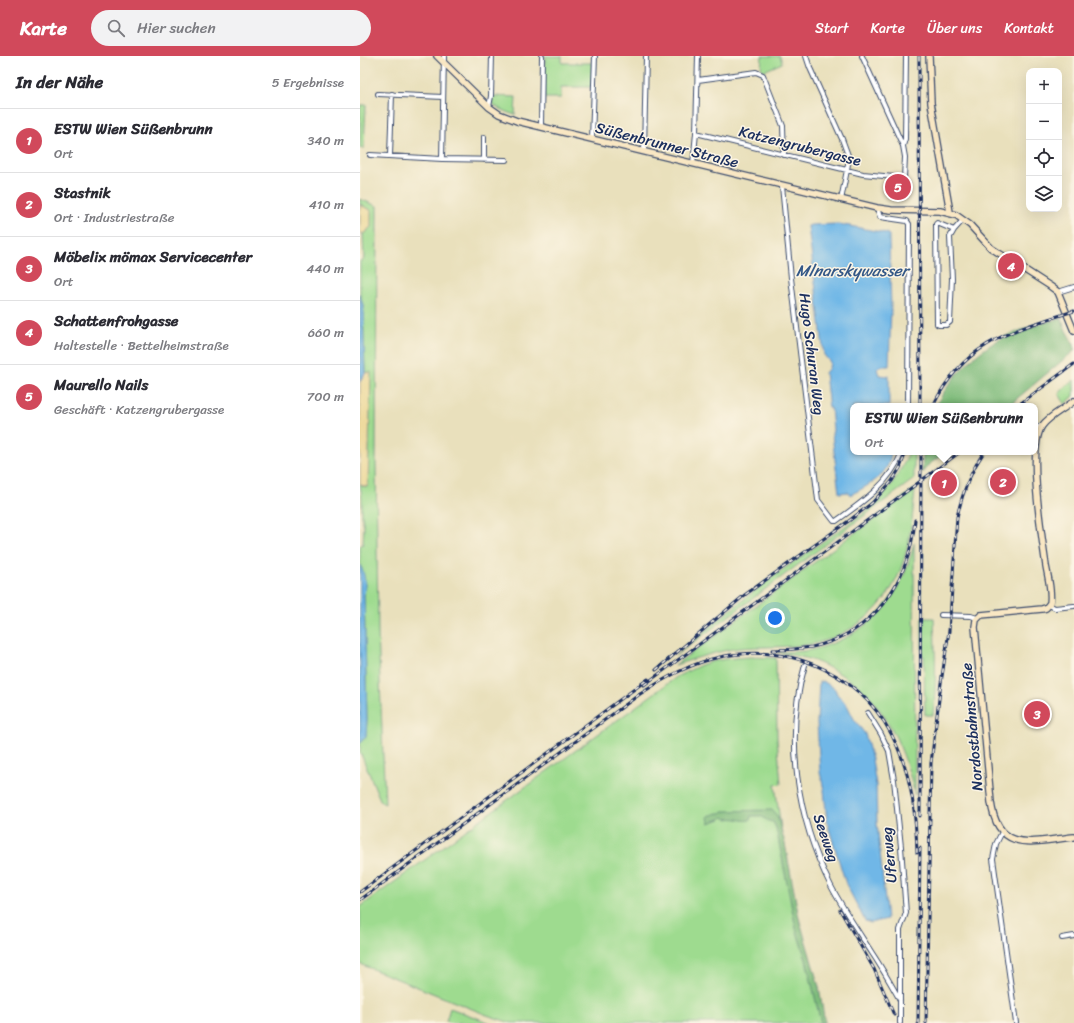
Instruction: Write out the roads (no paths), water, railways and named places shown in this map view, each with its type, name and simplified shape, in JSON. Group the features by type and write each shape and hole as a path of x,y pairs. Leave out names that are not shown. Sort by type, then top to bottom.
{"street":[{"name":"Süßenbrunner Straße","path":"437,56 489,106 499,114 517,121 877,208 950,212"},
{"path":"442,159 444,56"},
{"path":"489,106 492,56"},
{"path":"541,126 542,56"},
{"path":"592,139 595,56"},
{"path":"644,152 646,56"},
{"path":"694,164 698,56"},
{"path":"806,56 842,139 848,158 841,200"},
{"path":"862,56 903,146"},
{"path":"903,146 905,139 906,56"},
{"path":"929,56 930,103 950,212 963,220 991,248 1058,292 1074,331"},
{"path":"698,80 756,72 763,75 783,126 784,154"},
{"path":"378,94 443,97"},
{"path":"390,156 392,94"},
{"name":"Katzengrubergasse","path":"696,133 847,170 877,176 899,178 904,178 905,157 903,146"},
{"path":"484,137 484,160"},
{"path":"370,155 442,159 506,160"},
{"name":"Hugo Schuran Weg","path":"782,186 790,278 818,500 834,521 836,521 867,500 892,473 901,455"},
{"path":"877,208 880,217 907,221 909,224 908,403"},
{"path":"954,230 937,223 936,224 937,324 939,325 946,325 950,322 952,279 950,241 954,230 963,220"},
{"path":"1058,292 1074,287"},
{"path":"1038,427 1043,425 1074,401"},
{"path":"1038,436 1043,425"},
{"path":"941,615 971,616 977,618 986,614 1042,609 1049,605 1051,599 1042,531 1036,455"},
{"path":"1049,605 1055,608 1074,606"},
{"name":"Nordostbahnstraße","path":"977,618 975,627 991,802 995,820 1004,834"},
{"name":"Seeweg","path":"805,665 797,701 795,743 797,776 809,830 817,854 831,885 851,921 872,952 900,1000"},
{"name":"Uferweg","path":"868,713 881,734 889,751 894,780 901,847 906,910 900,930 900,1023"},
{"path":"1016,1023 994,858 996,844 1004,834 1021,842 1032,843 1074,837"},
{"path":"1062,938 1074,936"}],"water":[{"name":"Mlnarskywasser","path":"839,224 886,233 889,235 891,308 889,366 880,366 877,369 879,375 889,376 889,403 850,403 850,455 891,455 890,460 887,467 877,479 871,484 850,495 848,492 839,493 832,434 831,408 829,408 825,373 829,368 830,362 824,355 808,226"},
{"path":"360,294 363,305 365,373 360,382"},
{"path":"360,565 365,583 367,719 366,737 360,744"},
{"path":"823,681 835,689 837,694 847,705 854,719 865,734 872,759 876,785 877,823 887,919 871,923 865,921 846,884 827,822 824,790 820,772 817,723 819,682"}],"railway":[{"path":"919,56 920,403"},
{"path":"935,403 945,384 959,367 975,353 1010,333 1074,311"},
{"path":"1021,403 1074,364"},
{"path":"656,670 746,594 872,503 892,481 900,468 905,455"},
{"path":"920,816 921,455"},
{"path":"644,685 956,455"},
{"path":"926,1023 931,763 949,631 957,517 967,483 982,455"},
{"path":"772,650 812,647 834,640 854,630 871,617 885,602 896,584 905,564 915,520"},
{"path":"360,900 640,694 669,677 699,663 720,657 748,654 775,655 801,660 825,670 847,683 867,700 884,721 902,759 910,785 916,825 917,853"},
{"path":"360,892 648,679"},
{"path":"918,1023 920,848"},
{"path":"840,910 874,969 894,1015"}],"place":[{"name":"Maurello Nails","path":"898,187"},
{"name":"Schattenfrohgasse","path":"1011,266"},
{"name":"Stastnik","path":"1003,482"},
{"name":"ESTW Wien Süßenbrunn","path":"944,483"},
{"name":"Möbelix mömax Servicecenter","path":"1037,714"}]}
